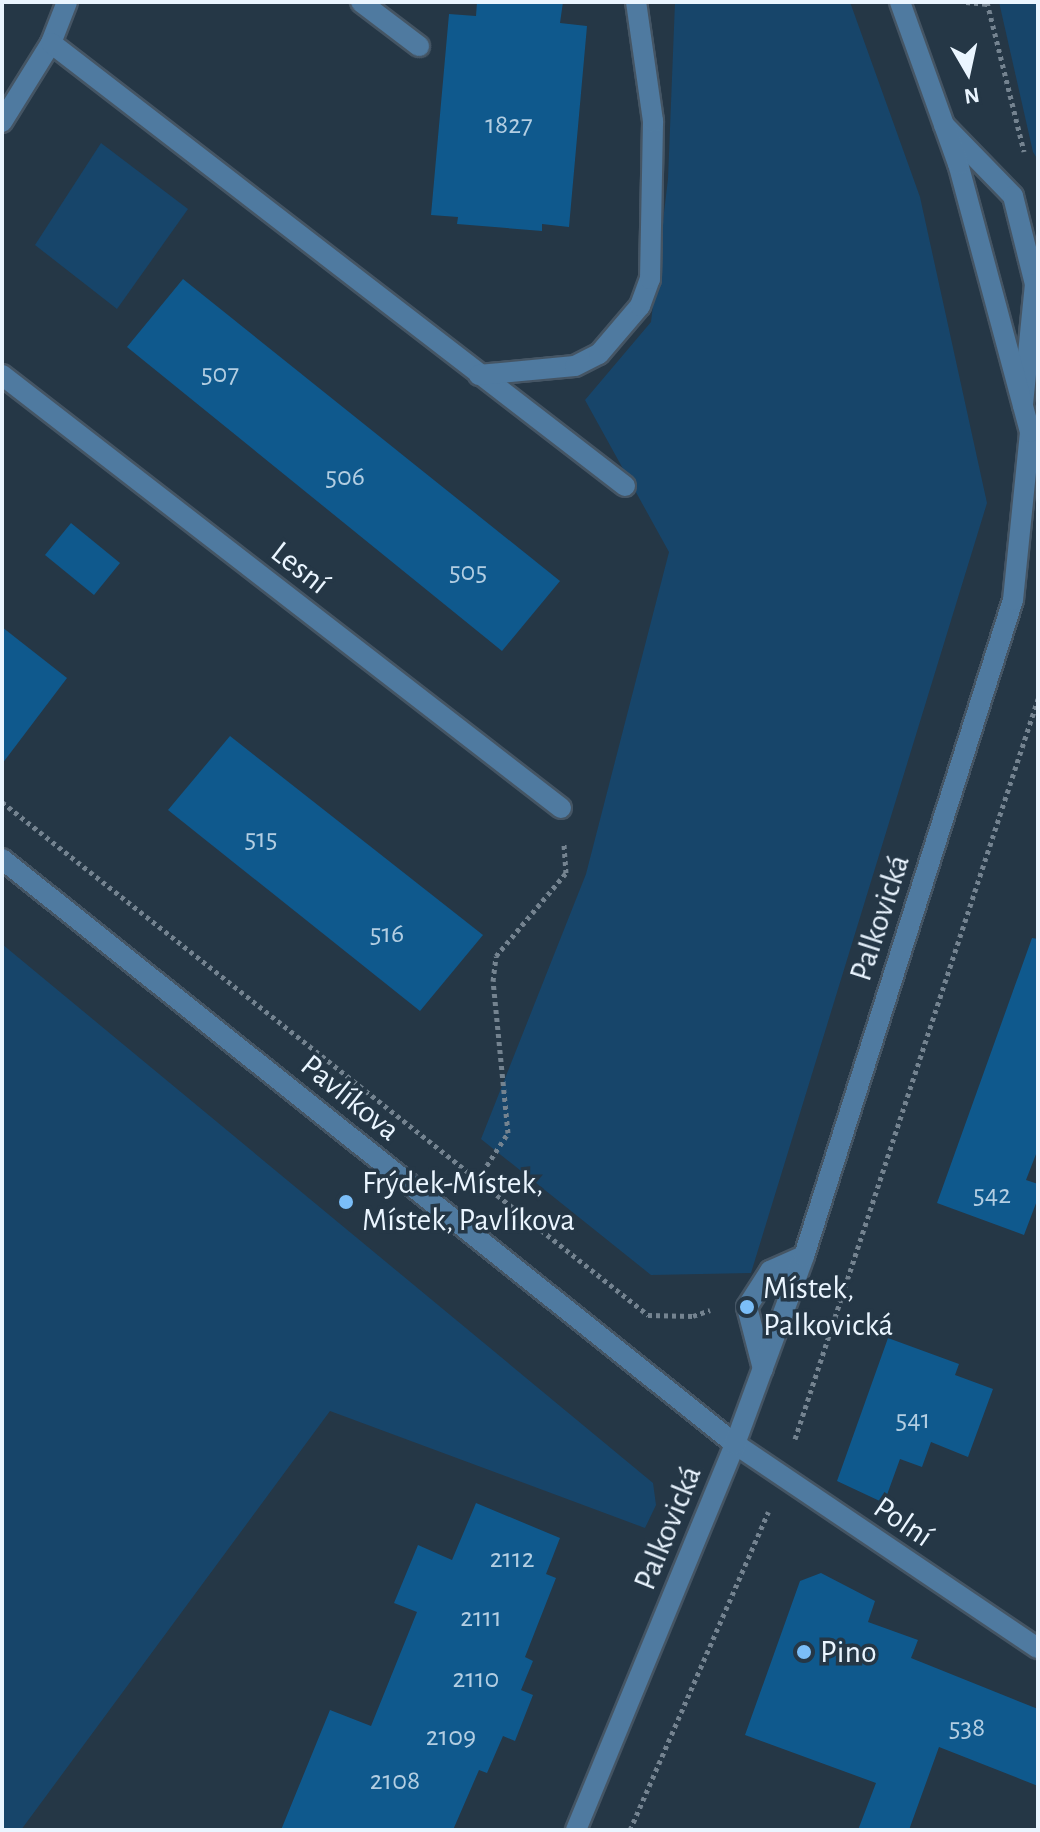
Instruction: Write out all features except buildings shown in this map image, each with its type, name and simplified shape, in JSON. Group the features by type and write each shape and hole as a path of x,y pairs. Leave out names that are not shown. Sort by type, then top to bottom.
{"street":[{"path":"2,122 51,43 67,2"},
{"path":"361,2 419,46"},
{"path":"479,375 555,372 575,366 599,354 640,306 650,279 653,121 636,2"},
{"name":"Palkovická","path":"576,1830 735,1444 804,1256 1013,600 1034,432 1023,405 944,125 900,2"},
{"path":"51,43 625,486"},
{"path":"944,125 1013,196 1035,284 1023,405"},
{"name":"Lesní","path":"2,375 561,808"},
{"name":"Pavlíkova","path":"2,859 735,1444"},
{"path":"763,1369 747,1307 770,1271 804,1256"},
{"name":"Polní","path":"735,1444 1038,1648"}],"path":[{"path":"966,2 988,3 1027,163"},
{"path":"630,1830 782,1478 1038,699"},
{"path":"2,802 648,1315 693,1316 723,1306"},
{"path":"478,1179 508,1133 493,981 496,956 566,873 561,808"}],"shaded area":[{"path":"675,2 850,2 920,197 987,503 751,1273 651,1275 481,1139 586,874 669,552 585,400 651,322 668,179"},
{"path":"999,2 1038,2 1038,160 1033,152"},
{"path":"101,143 188,209 117,309 35,245"},
{"path":"2,944 653,1483 656,1505 645,1528 330,1411 21,1830 2,1830"}],"place":[{"name":"Frýdek-Místek, Místek, Pavlíkova","path":"346,1202"},
{"name":"Místek, Palkovická","path":"747,1307"},
{"name":"Pino","path":"804,1652"}]}
